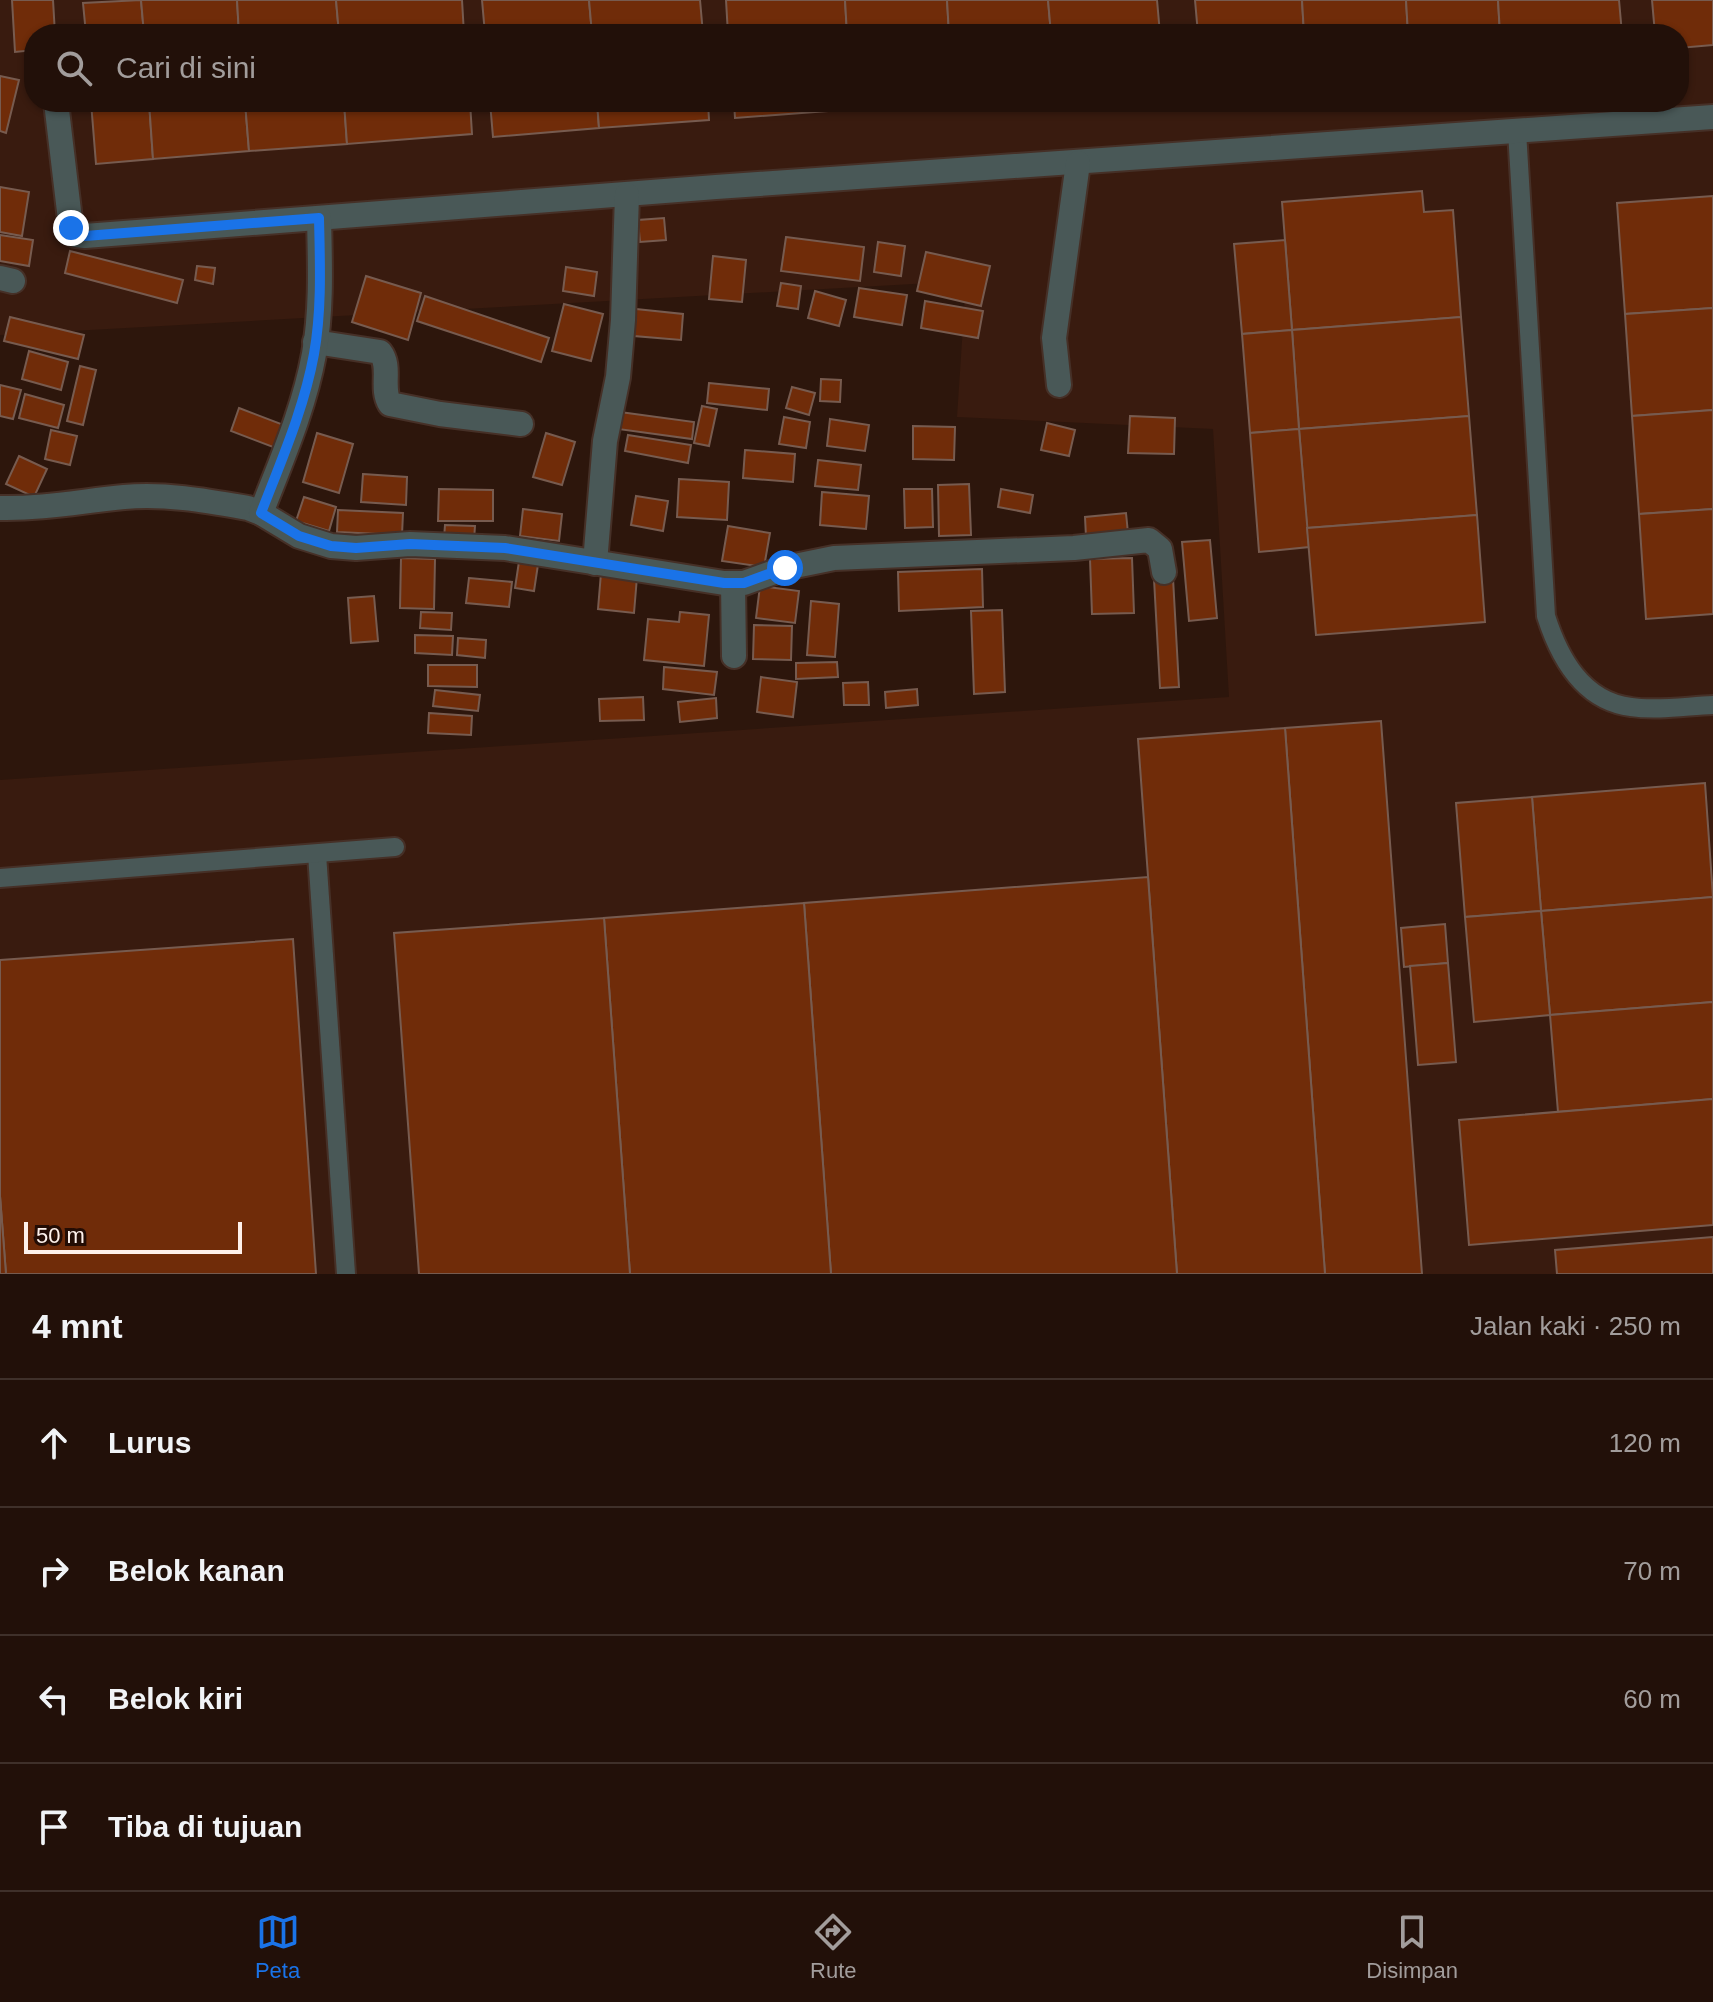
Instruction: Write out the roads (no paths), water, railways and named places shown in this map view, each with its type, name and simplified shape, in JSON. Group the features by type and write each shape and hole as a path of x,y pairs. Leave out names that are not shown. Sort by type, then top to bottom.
{"street":[{"path":"57,112 71,228 76,235 1713,117"},
{"path":"1059,385 1054,338 1078,163"},
{"path":"595,563 605,441 618,377 622,334 627,195"},
{"path":"261,513 299,415 315,342 321,280 319,218"},
{"path":"315,342 380,352 384,357 385,397 390,404 521,424"},
{"path":"0,508 45,507 127,497 221,503 261,513 299,536 331,546 356,548 410,544 505,548 733,583 744,583 785,568 834,558 1074,548 1149,540 1157,544 1163,558 1164,572"},
{"path":"733,583 734,656"}],"lane":[{"path":"1517,131 1546,616 1554,643 1585,688 1602,699 1630,707 1713,705"},
{"path":"0,878 395,847"},
{"path":"317,854 346,1274"}]}
